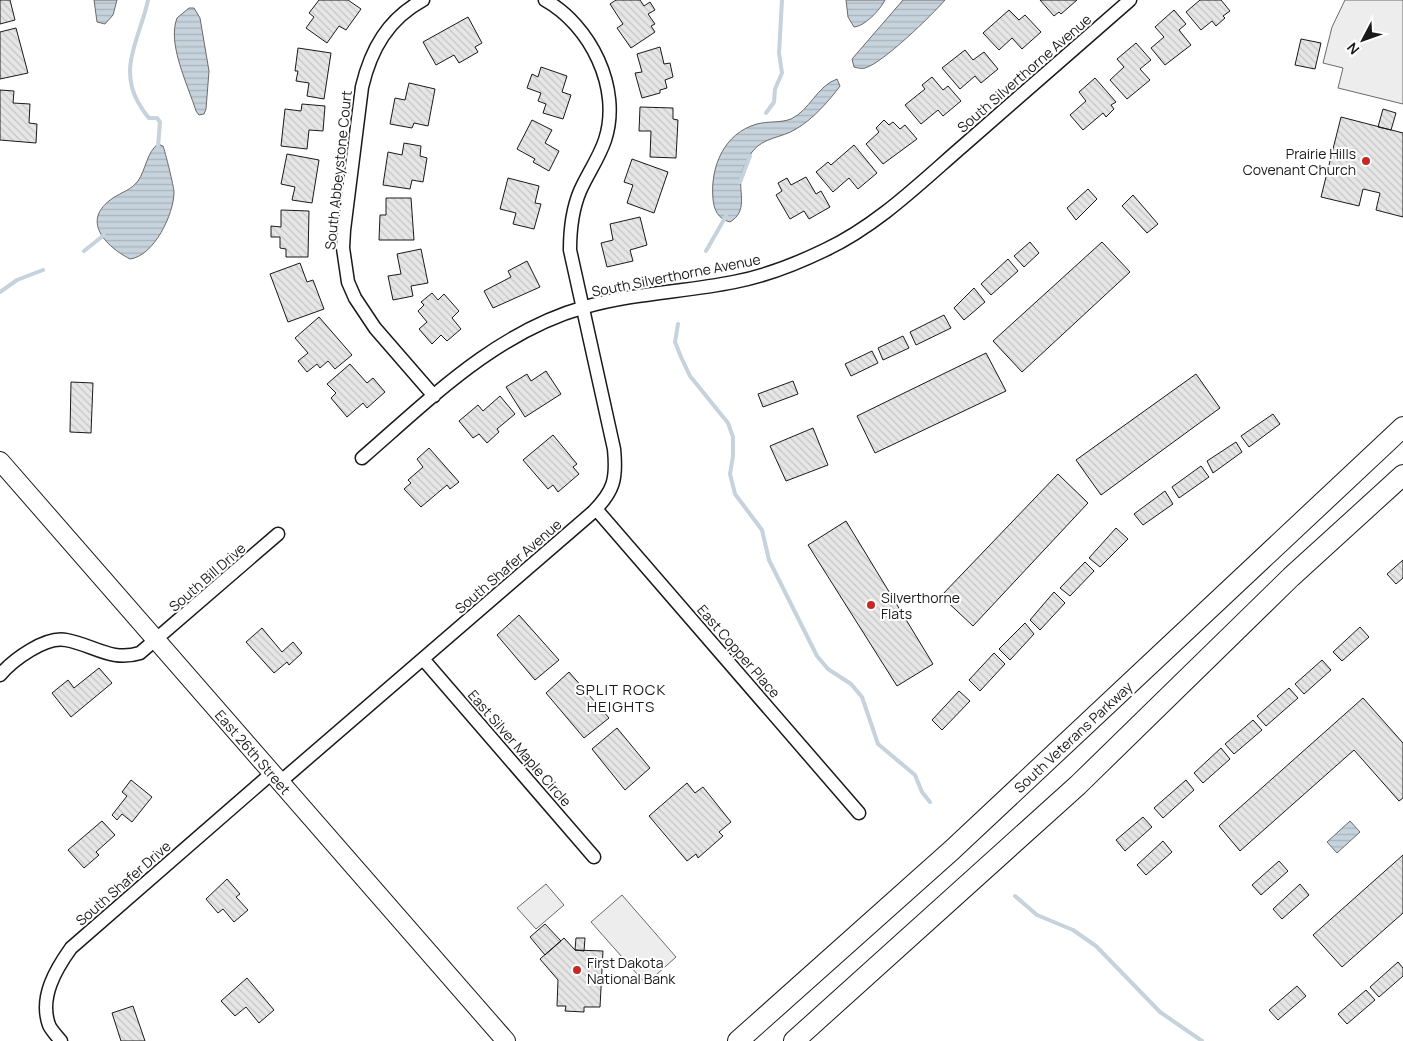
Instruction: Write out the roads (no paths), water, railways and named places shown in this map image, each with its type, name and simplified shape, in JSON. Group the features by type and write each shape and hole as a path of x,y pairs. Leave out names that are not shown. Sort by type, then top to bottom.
{"highway":[{"name":"South Veterans Parkway","path":"738,1041 952,850 1403,427"},
{"path":"794,1041 1078,784 1291,577 1403,475"}],"main road":[{"name":"East 26th Street","path":"0,461 506,1041"}],"street":[{"name":"South Abbeystone Court","path":"423,0 406,10 390,24 373,51 367,67 360,106 343,248 348,282 364,313 434,396"},
{"path":"545,0 556,6 582,30 598,59 606,90 608,127 601,150 576,203 570,232 573,266 583,308"},
{"name":"South Silverthorne Avenue","path":"362,458 480,359 505,342 539,325 583,308 619,298 714,286 760,276 804,260 849,237 900,201 1130,0"},
{"name":"South Shafer Avenue","path":"276,778 423,659 596,509 608,495 613,485 616,464 583,308"},
{"name":"East Copper Place","path":"596,509 859,813"},
{"name":"South Bill Drive","path":"0,675 9,665 26,653 47,643 64,640 114,656 127,657 140,653 278,534"},
{"name":"East Silver Maple Circle","path":"423,659 594,857"},
{"name":"South Shafer Drive","path":"61,1041 49,1025 46,1001 54,972 71,948 276,778"}],"waterway":[{"path":"148,0 133,51 130,76 132,89 143,110 149,118 157,118 160,122 158,147"},
{"path":"766,113 774,102 775,89 782,73 779,53 782,0"},
{"path":"740,182 750,156"},
{"path":"706,251 726,216"},
{"path":"84,251 104,235"},
{"path":"0,292 17,280 43,270"},
{"path":"678,324 675,342 690,376 728,423 733,437 733,456 730,474 735,494 762,530 769,560 817,656 828,669 851,684 862,697 878,744 915,775 922,792 930,802"},
{"path":"1015,896 1037,915 1073,930 1096,946 1160,1012 1202,1041"}],"place":[{"name":"Prairie Hills Covenant Church","path":"1366,161"},
{"name":"Silverthorne Flats","path":"871,605"},
{"name":"First Dakota National Bank","path":"577,970"}],"district":[{"name":"SPLIT ROCK HEIGHTS","path":"621,698"}]}
